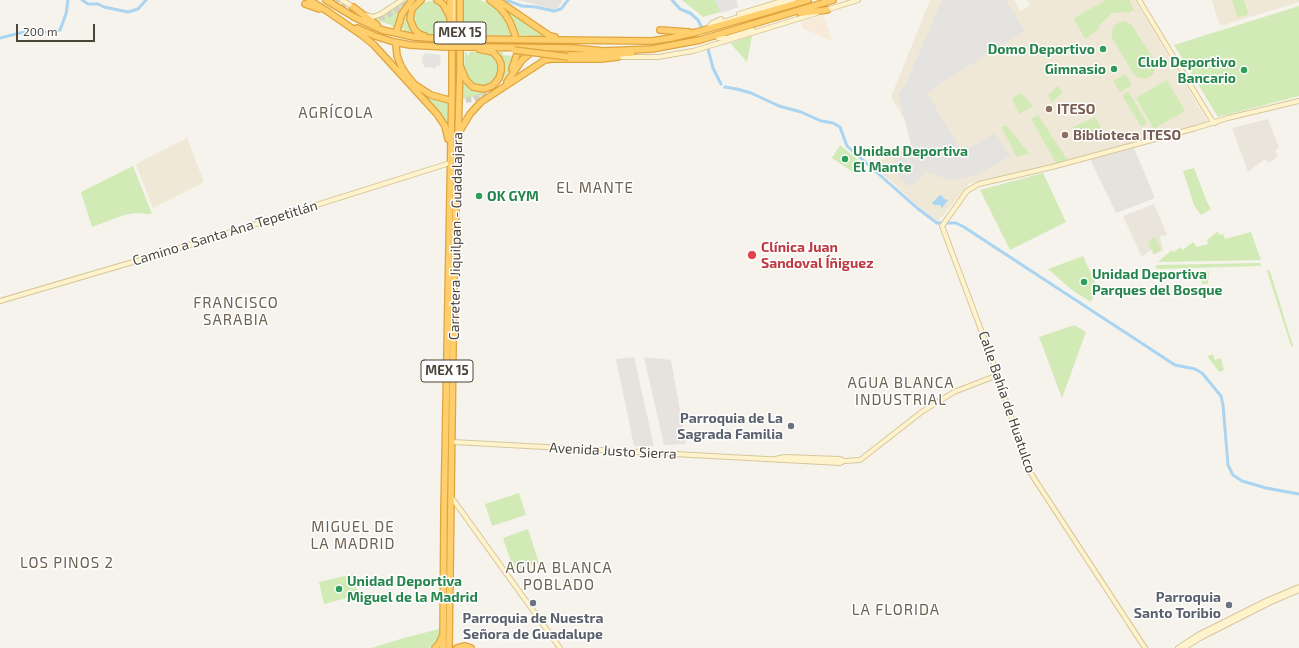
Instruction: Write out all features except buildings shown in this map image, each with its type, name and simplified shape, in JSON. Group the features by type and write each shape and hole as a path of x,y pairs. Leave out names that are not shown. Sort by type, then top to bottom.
{"highway":[{"path":"326,0 370,25 414,37 581,40 652,40 671,38 697,32 807,0"},
{"path":"397,30 402,14 412,0"},
{"path":"421,0 412,8 410,22 417,32 429,38"},
{"path":"437,0 445,6 450,18"},
{"path":"449,38 450,0"},
{"name":"MEX 15","path":"460,0 460,66"},
{"path":"490,0 505,14 515,35"},
{"path":"497,0 550,36 559,39"},
{"path":"517,76 548,56 604,53 673,46 700,40 833,0"},
{"path":"307,2 375,36 410,45 446,47 482,46 572,48 604,53 618,57"},
{"path":"353,7 368,19 388,31"},
{"path":"786,14 827,10"},
{"path":"335,16 363,36 374,46 437,114 445,126 450,154"},
{"path":"660,30 697,32"},
{"path":"581,40 593,37"},
{"name":"Carretera Jiquilpan - Guadalajara","path":"443,648 452,88 449,38"},
{"path":"396,44 397,56 401,66 414,84 431,95 449,100"},
{"path":"482,46 516,52 568,57 618,57"},
{"path":"460,66 467,83 476,88 484,89 492,86 500,76 501,64 496,55 488,51 466,47"},
{"path":"502,87 510,79 520,62 532,52 539,50 604,53"},
{"path":"457,136 467,112 480,99 506,78 513,68 516,52"},
{"path":"457,136 474,109 484,100 547,59 588,60 618,57"},
{"name":"Carretera Jiquilpan - Guadalajara","path":"450,648 457,136 460,66"},
{"path":"435,648 440,642 443,633"},
{"path":"458,648 471,648"}],"main road":[{"name":"MEX 15","path":"449,38 454,0"}],"street":[{"path":"342,0 365,15 373,17 385,12 402,0"},
{"path":"709,27 716,21 785,0"},
{"path":"716,25 794,0"},
{"path":"618,57 658,57 693,51 858,0"},
{"path":"1139,0 1213,122 1299,101"},
{"path":"718,38 727,38 766,26 785,23"},
{"path":"712,39 715,45"},
{"name":"Calle Bahía de Huatulco","path":"1146,648 1030,472 998,375 942,226 967,191 977,185 1052,167 1213,122"},
{"name":"Camino a Santa Ana Tepetitlán","path":"0,301 167,252 450,163"},
{"name":"Avenida Justo Sierra","path":"453,442 840,463 844,461 860,460 923,411 954,392 998,375"},
{"path":"452,498 560,648"},
{"path":"1178,648 1198,635 1268,600 1299,587"},
{"path":"1184,648 1200,638 1269,603 1299,590"}],"shaded area":[{"path":"518,0 563,0 558,8 552,9"},
{"path":"715,0 736,0 738,7 721,13"},
{"name":"ITESO","path":"930,0 1014,0 1020,11 1030,5 1027,0 1135,0 1208,122 1068,161 969,184 938,221 917,206 882,173 876,163 917,140 891,97"},
{"path":"942,0 1006,0 1025,31 927,93 962,152 995,133 1010,156 977,175 951,181 927,172 909,187 888,166 912,149 898,93 904,88"},
{"path":"1212,0 1299,0 1299,2 1224,25 1220,24 1218,21"},
{"path":"823,15 832,41 802,28 801,22"},
{"path":"425,53 441,55 440,66 437,65 436,68 424,67 424,64 422,63 423,55"},
{"path":"1268,119 1279,147 1275,151 1278,156 1269,163 1265,159 1248,172 1232,128"},
{"path":"187,138 204,182 153,208 136,164"},
{"path":"1134,148 1155,198 1116,213 1090,159"},
{"path":"1154,204 1167,235 1160,236 1163,250 1154,255 1151,250 1142,257 1123,216"},
{"path":"634,357 654,446 634,446 616,359"},
{"path":"644,357 671,360 686,444 664,445"}],"green space":[{"path":"407,0 410,0 395,30 391,25 373,19 380,18"},
{"path":"414,0 418,0 410,8 408,20 416,35 403,33 404,29 401,28 398,31 403,16"},
{"path":"464,0 480,0 489,4 504,17 512,36 473,35 468,32 464,35"},
{"path":"682,0 736,0 738,7 703,17"},
{"path":"1106,0 1129,0 1134,10 1128,13 1112,13 1100,24 1098,30 1085,39 1074,18"},
{"path":"1232,0 1244,0 1248,13 1247,15 1237,16"},
{"path":"430,1 441,4 447,14 448,35 446,35 443,31 442,35 426,36 416,30 412,19 413,14 419,4"},
{"path":"496,2 548,37 518,35 511,17"},
{"name":"Club Deportivo Bancario","path":"1299,6 1299,96 1218,117 1174,45"},
{"path":"1123,21 1131,24 1155,61 1155,71 1146,79 1137,77 1133,73 1112,38 1113,27"},
{"path":"752,36 747,62 730,43"},
{"path":"495,51 503,52 503,55 513,56 515,53 512,66 504,79 476,101 475,97 463,99 463,79 468,87 479,91 486,91 501,80 503,68"},
{"path":"465,52 468,56 470,52 486,52 496,58 499,64 498,75 492,84 486,86 475,86 467,79 464,67"},
{"path":"1125,74 1132,85 1120,92 1113,81"},
{"path":"1167,80 1185,111 1154,129 1136,98"},
{"path":"1058,86 1063,93 1052,102 1048,95"},
{"path":"415,87 437,100 448,102 448,126"},
{"path":"1128,91 1147,123 1141,127 1122,95"},
{"path":"1021,93 1033,106 1019,114 1012,98"},
{"path":"1038,115 1068,161 1056,163 1031,119"},
{"path":"1095,117 1103,131 1082,143 1073,127"},
{"path":"1006,125 1029,153 1017,157 1001,127"},
{"name":"Unidad Deportiva El Mante","path":"840,145 862,163 854,173 832,158"},
{"path":"133,166 152,214 135,213 124,215 92,227 81,192"},
{"path":"1194,168 1211,209 1201,215 1194,205 1183,171"},
{"path":"1043,173 1066,222 1010,250 980,190"},
{"path":"1218,231 1219,235 1223,234 1225,239 1251,232 1261,260 1158,262 1172,250 1174,252 1180,247 1183,250 1193,242 1197,247 1208,244 1207,240"},
{"path":"1155,237 1161,250 1154,254 1148,242"},
{"path":"1083,256 1097,287 1091,302 1072,290 1048,269"},
{"path":"1260,263 1260,266 1157,269 1155,267 1157,265"},
{"path":"1197,271 1209,271 1208,284 1202,284"},
{"path":"1267,271 1270,271 1293,346 1292,347"},
{"path":"1074,325 1086,332 1062,398 1039,337"},
{"path":"1213,354 1215,360 1221,358 1224,370 1219,372 1207,356"},
{"path":"519,493 526,515 492,526 485,504"},
{"path":"528,529 539,563 514,571 503,538"},
{"name":"Unidad Deportiva Miguel de la Madrid","path":"353,574 358,595 324,604 319,582"},
{"path":"439,629 439,640 429,648 371,648 404,638"}],"water":[{"path":"940,195 944,199 948,200 942,208 940,205 934,205 932,203"}],"waterway":[{"path":"0,38 24,32 50,32 60,30 66,14 68,0"},
{"path":"82,0 88,4 98,4 104,7 128,12 138,9 146,0"},
{"path":"506,0 522,6 554,11 561,9 568,0"},
{"path":"672,0 680,9 690,13 698,20 702,28"},
{"path":"708,49 713,68 721,84"},
{"path":"725,87 751,93 779,106 801,112 821,121 833,123 840,127 847,146 917,208 937,223 956,223 964,227 1175,365 1195,369 1202,373 1221,396 1228,465 1233,475 1242,481 1266,488 1299,494"}],"tunnel":[{"path":"334,0 367,20 387,16 411,1"},
{"path":"449,100 459,101 474,99 494,91"}],"place":[{"name":"Domo Deportivo","path":"1103,49"},
{"name":"Gimnasio","path":"1114,69"},
{"name":"Club Deportivo Bancario","path":"1244,70"},
{"name":"ITESO","path":"1049,109"},
{"name":"Biblioteca ITESO","path":"1065,135"},
{"name":"Unidad Deportiva El Mante","path":"845,159"},
{"name":"OK GYM","path":"479,196"},
{"name":"Clínica Juan Sandoval Íñiguez","path":"752,255"},
{"name":"Unidad Deportiva Parques del Bosque","path":"1084,282"},
{"name":"Parroquia de La Sagrada Familia","path":"791,426"},
{"name":"Unidad Deportiva Miguel de la Madrid","path":"339,589"},
{"name":"Parroquia de Nuestra Señora de Guadalupe","path":"533,603"},
{"name":"Parroquia Santo Toribio","path":"1229,605"}],"district":[{"name":"AGRÍCOLA","path":"336,113"},
{"name":"EL MANTE","path":"595,188"},
{"name":"FRANCISCO SARABIA","path":"236,312"},
{"name":"AGUA BLANCA INDUSTRIAL","path":"901,392"},
{"name":"MIGUEL DE LA MADRID","path":"353,536"},
{"name":"LOS PINOS 2","path":"67,563"},
{"name":"AGUA BLANCA POBLADO","path":"559,576"},
{"name":"LA FLORIDA","path":"896,610"}]}
